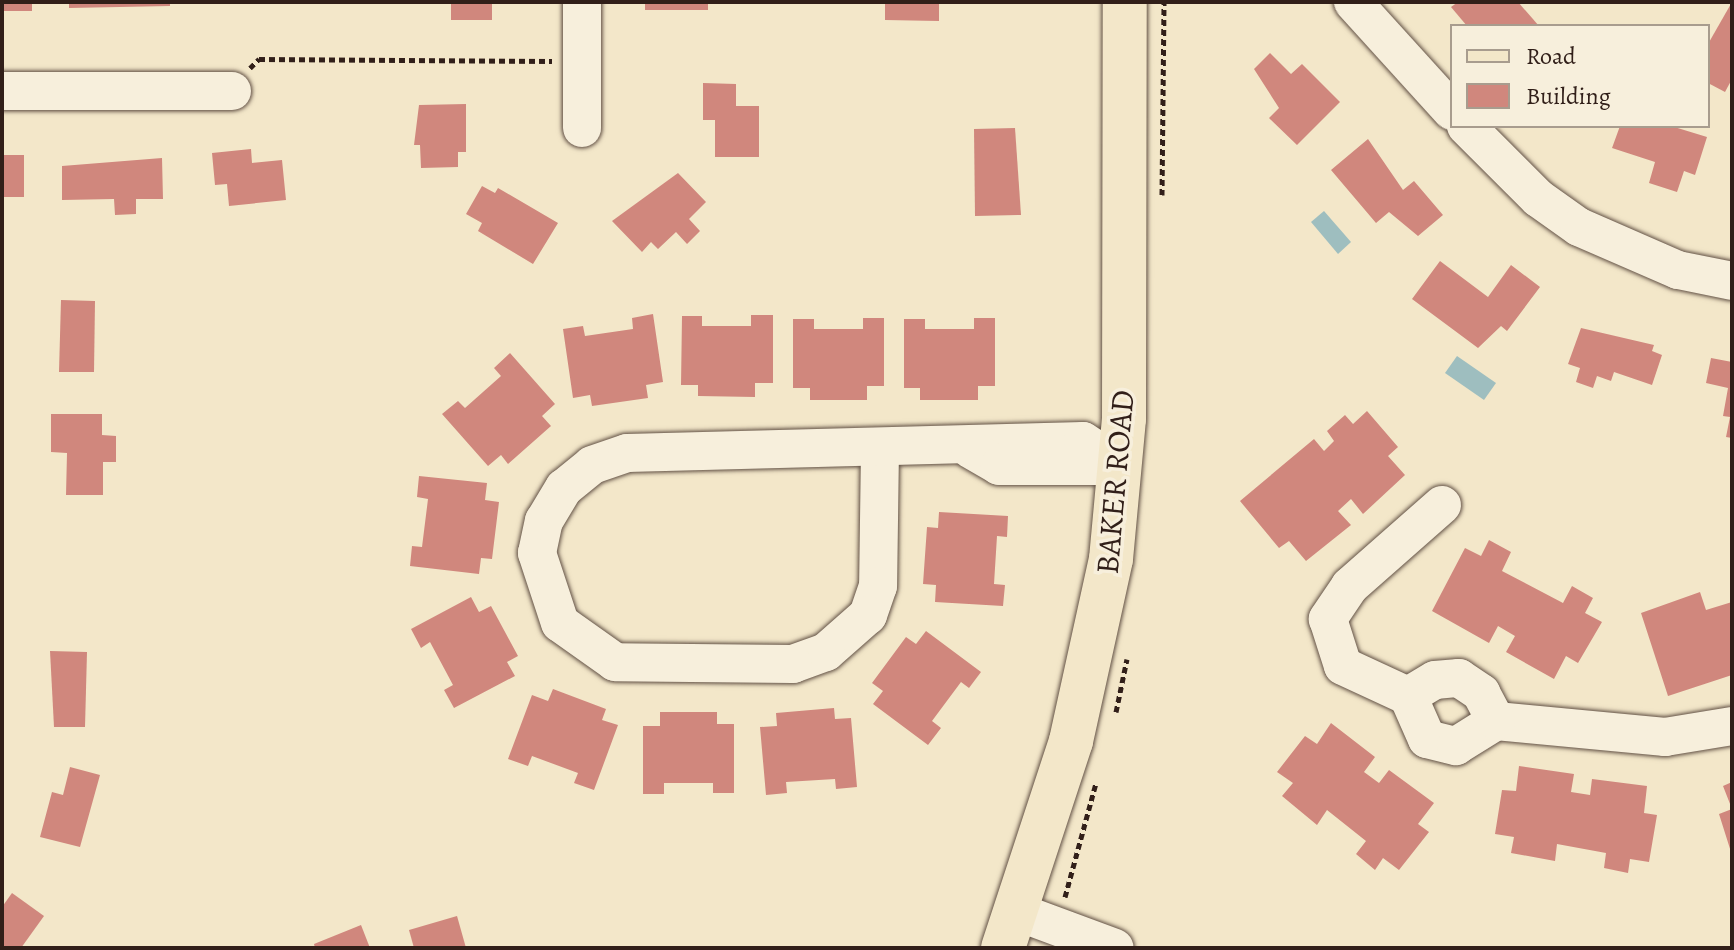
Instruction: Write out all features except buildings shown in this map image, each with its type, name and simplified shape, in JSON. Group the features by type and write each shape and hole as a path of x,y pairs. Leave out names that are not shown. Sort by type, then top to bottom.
{"main road":[{"name":"BAKER ROAD","path":"1010,930 1087,681 1121,466 1125,2"}],"street":[{"path":"582,2 582,128"},
{"path":"1361,4 1450,109"},
{"path":"2,91 232,91"},
{"path":"1468,128 1538,198 1579,227 1678,270 1732,281"},
{"path":"880,449 878,586 868,615 826,652 793,664 615,662 560,623 537,553 544,521 564,488 592,465 627,453 880,449 970,449 1001,441 1083,441 1121,466"},
{"path":"1442,505 1350,586 1328,619 1343,666 1408,696 1417,726 1441,746 1472,740 1496,721 1665,737 1732,726"},
{"path":"1408,696 1435,680 1459,678 1481,693 1496,721"},
{"path":"1010,930 1115,948"}],"path":[{"path":"280,59 554,61 554,46"}],"water":[{"path":"1324,211 1351,242 1338,254 1311,222"},
{"path":"1457,356 1496,383 1484,400 1445,373"}]}
